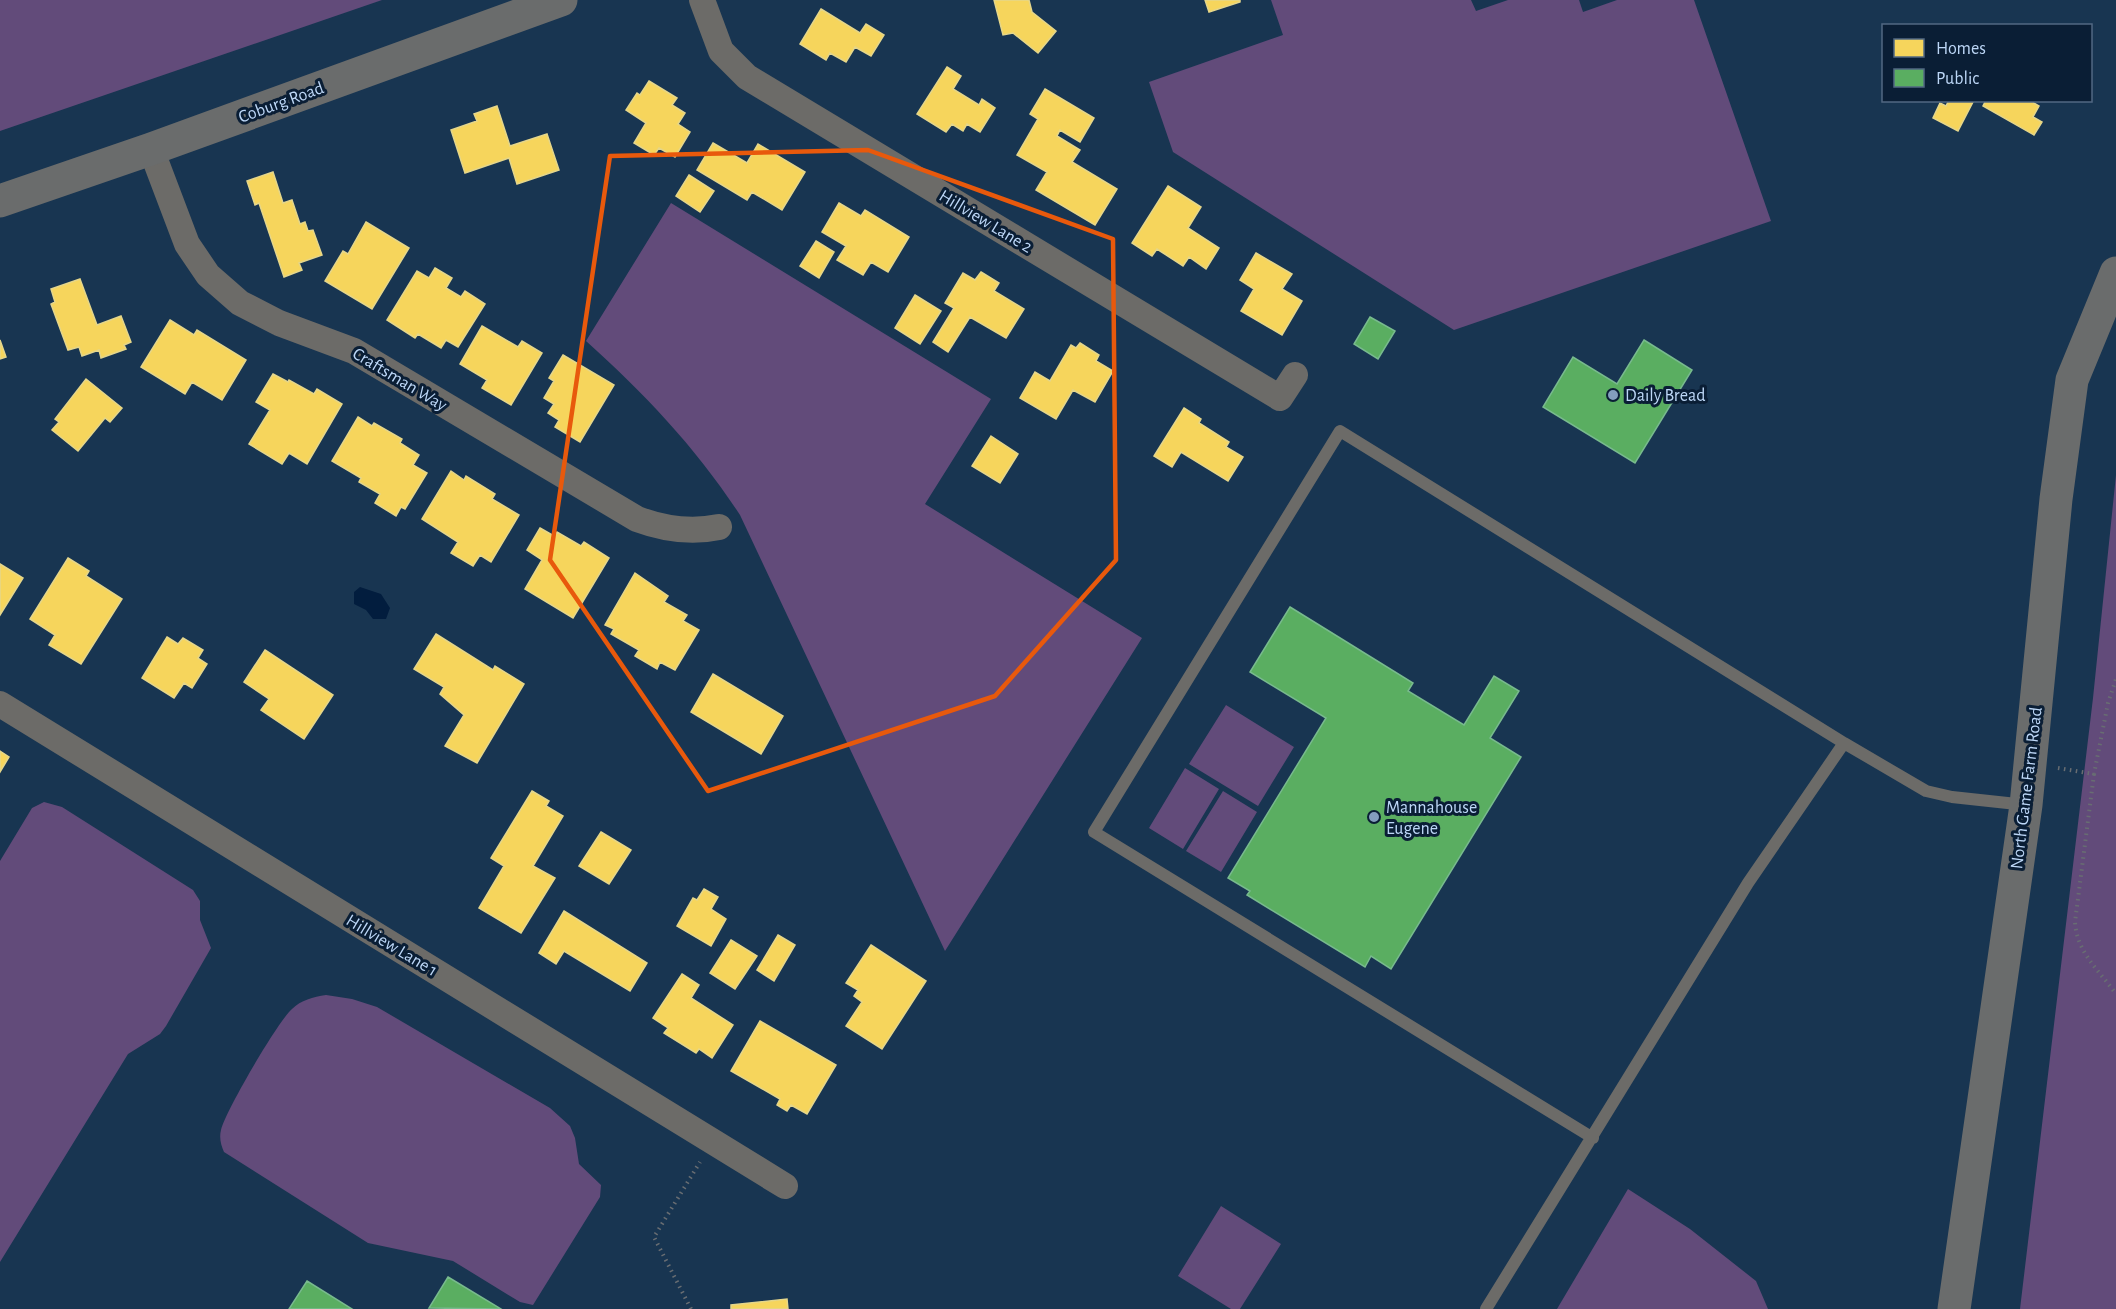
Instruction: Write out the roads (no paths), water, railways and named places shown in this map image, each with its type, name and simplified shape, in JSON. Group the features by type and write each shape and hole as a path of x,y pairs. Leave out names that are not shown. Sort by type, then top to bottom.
{"main road":[{"name":"Coburg Road","path":"0,201 151,149 561,0"},
{"name":"North Game Farm Road","path":"1954,1309 2026,805 2056,499 2072,380 2116,273"}],"street":[{"name":"Hillview Lane 2","path":"702,0 721,51 747,77 1281,398 1295,375"},
{"name":"Craftsman Way","path":"151,149 187,244 208,275 240,303 279,323 354,351 637,519 667,528 691,530 719,527"},
{"name":"Hillview Lane 1","path":"0,704 785,1186"}],"lane":[{"path":"1593,1138 1094,832 1340,432 1844,743 1926,791 1952,797 2026,805"},
{"path":"1486,1309 1748,884 1844,743"}],"water":[{"path":"360,587 381,594 390,608 386,619 373,619 366,610 354,604 354,592"}],"place":[{"name":"Daily Bread","path":"1613,395"},
{"name":"Mannahouse Eugene","path":"1374,817"}]}
